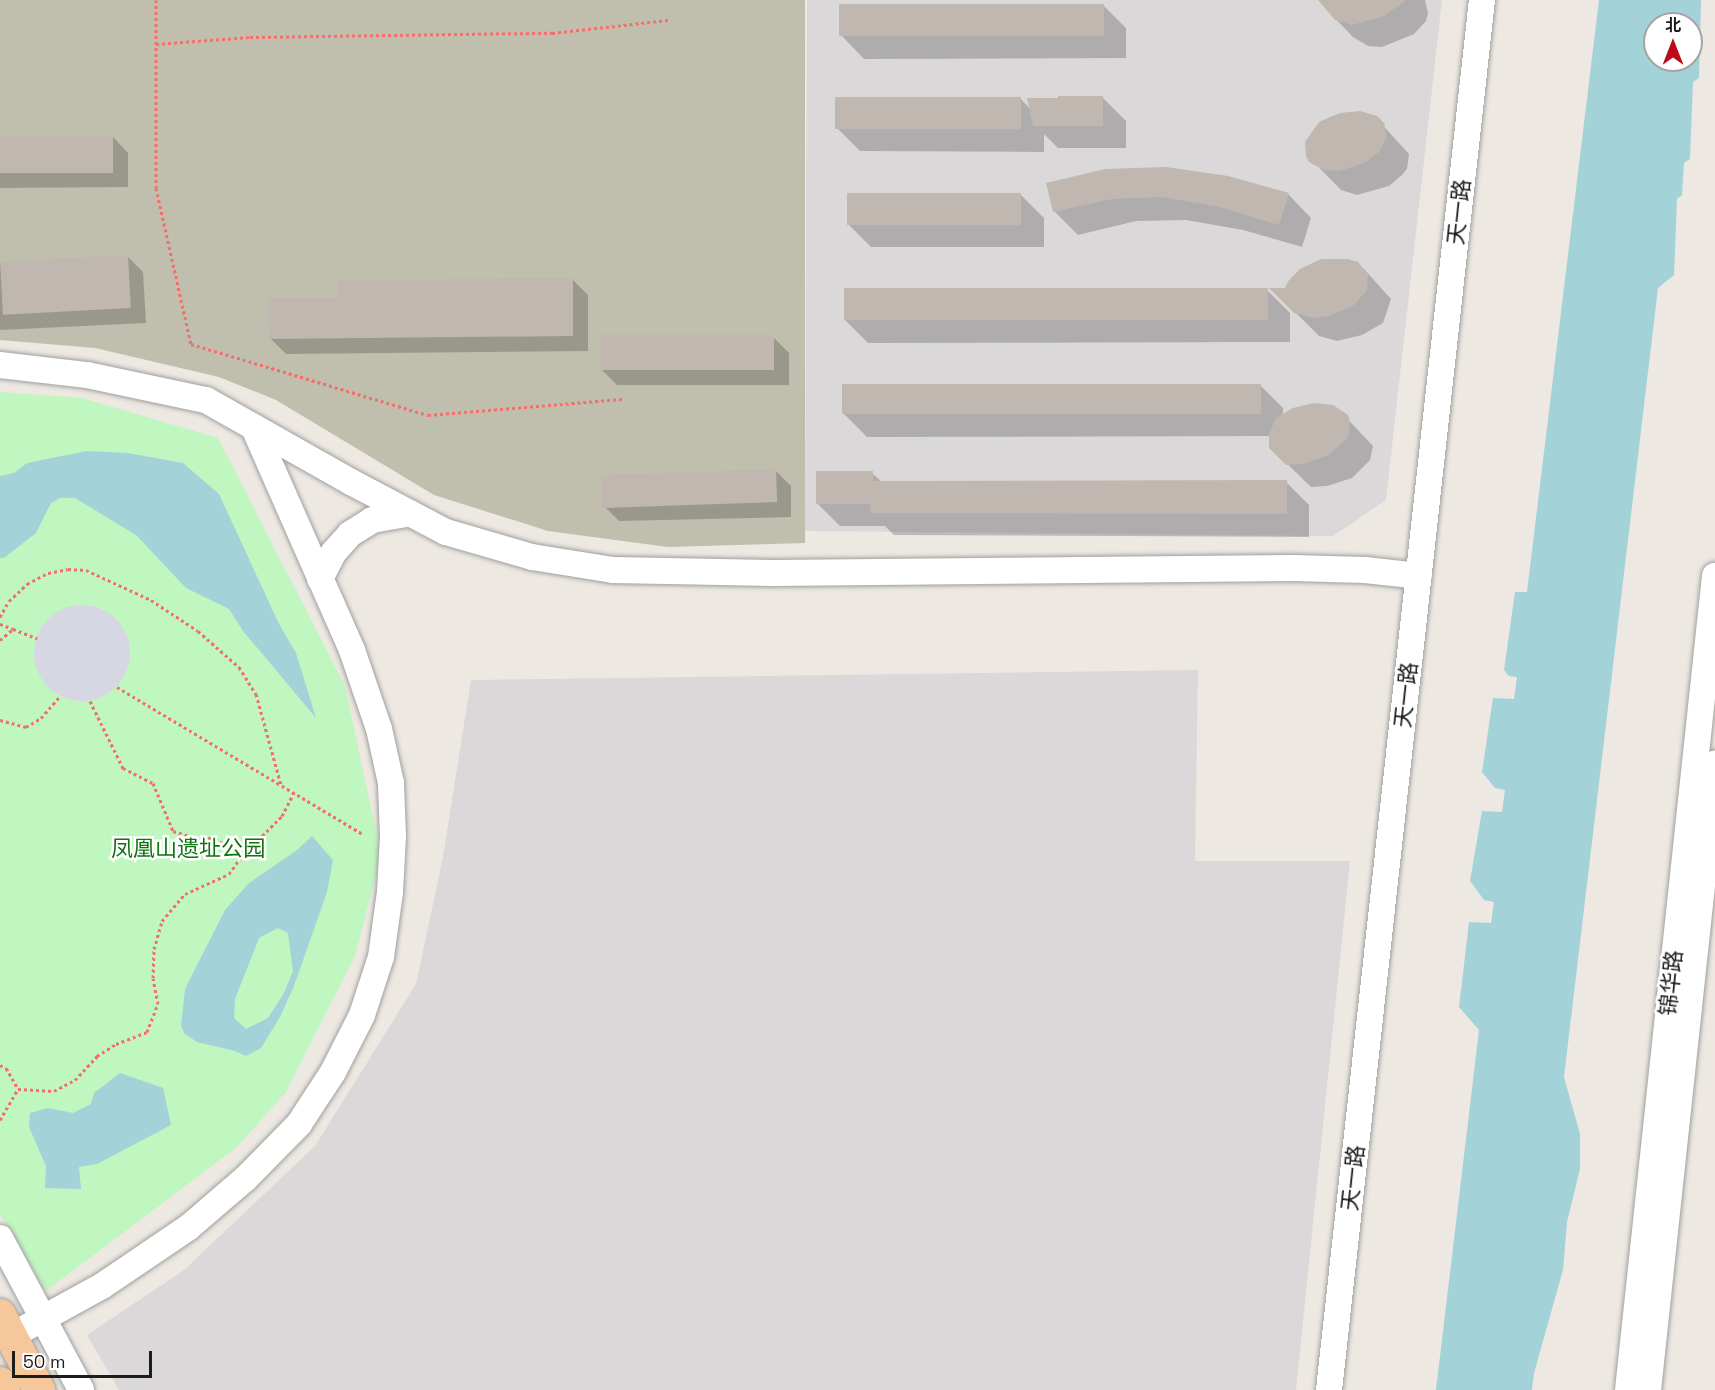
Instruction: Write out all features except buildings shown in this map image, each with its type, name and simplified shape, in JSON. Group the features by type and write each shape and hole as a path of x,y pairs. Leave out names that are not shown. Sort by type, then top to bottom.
{"main road":[{"path":"5,1325 39,1390"},
{"path":"0,1383 4,1390"}],"street":[{"name":"天一路","path":"1329,1390 1482,0"},
{"path":"0,365 87,375 206,400 446,532 532,557 613,570 773,573 1293,568 1365,570 1419,576"},
{"path":"5,1325 42,1318 102,1286 189,1227 246,1178 299,1124 333,1072 362,1014 381,957 390,892 392,783 375,718 351,650 254,428"},
{"path":"320,579 334,552 350,534 372,520 410,513"},
{"name":"锦华路","path":"1628,1390 1714,593"},
{"name":"锦华路","path":"1648,1390 1715,764"},
{"path":"0,1238 81,1390"}],"path":[{"path":"156,0 156,188 191,344 428,415 624,399"},
{"path":"156,44 250,37 552,33 668,20"},
{"path":"0,617 9,601 27,584 48,573 68,569 86,570 151,600 198,631 239,667 255,694 281,785"},
{"path":"0,624 37,638"},
{"path":"0,640 13,629"},
{"path":"117,687 363,834"},
{"path":"0,720 26,727 41,718 60,696"},
{"path":"90,701 123,768 153,783 173,831 196,838 215,838 241,857"},
{"path":"18,1089 54,1091 75,1080 97,1056 116,1044 147,1032 158,1004 153,978 154,949 162,921 185,894 229,874 241,857 282,816 294,792"},
{"path":"0,1065 6,1068 18,1089"},
{"path":"0,1120 18,1089"}],"shaded area":[{"path":"0,0 805,0 805,543 668,547 548,531 434,495 276,400 219,377 95,348 0,340"},
{"path":"807,0 1442,0 1386,500 1333,536 805,531"},
{"path":"82,605 100,609 116,619 126,635 130,653 126,671 116,687 100,697 82,701 64,697 48,687 38,671 34,653 38,635 48,619 64,609"},
{"path":"1198,670 1195,861 1350,861 1296,1390 119,1390 87,1335 184,1270 315,1146 416,984 443,857 471,680"}],"green space":[{"name":"凤凰山遗址公园","path":"0,392 82,398 218,438 345,686 381,855 355,956 286,1092 237,1147 46,1291 0,1214"}],"water":[{"path":"1599,0 1701,0 1701,12 1643,12 1643,72 1699,72 1699,78 1693,82 1690,159 1684,163 1682,195 1677,199 1674,275 1658,288 1564,1077 1580,1134 1580,1169 1567,1222 1563,1270 1534,1373 1532,1390 1436,1390 1479,1030 1459,1007 1469,922 1491,923 1494,902 1484,900 1470,881 1482,811 1502,812 1505,790 1495,788 1482,772 1493,698 1514,699 1517,677 1509,676 1504,670 1515,592 1527,592"},
{"path":"87,451 128,453 183,463 219,494 279,624 296,653 316,718 243,631 229,609 186,588 136,535 75,498 60,498 51,503 36,533 4,558 0,558 0,476 14,473 27,463"},
{"path":"312,836 333,860 327,892 294,986 280,1017 261,1048 246,1056 197,1042 185,1034 181,1026 185,989 225,910 249,883 297,850","holes":["278,928 288,933 293,971 284,993 268,1018 246,1029 234,1018 235,999 259,938"]},
{"path":"120,1073 163,1088 171,1125 97,1164 79,1167 81,1189 45,1188 46,1166 29,1127 30,1113 48,1108 73,1113 91,1104 94,1093"}]}
